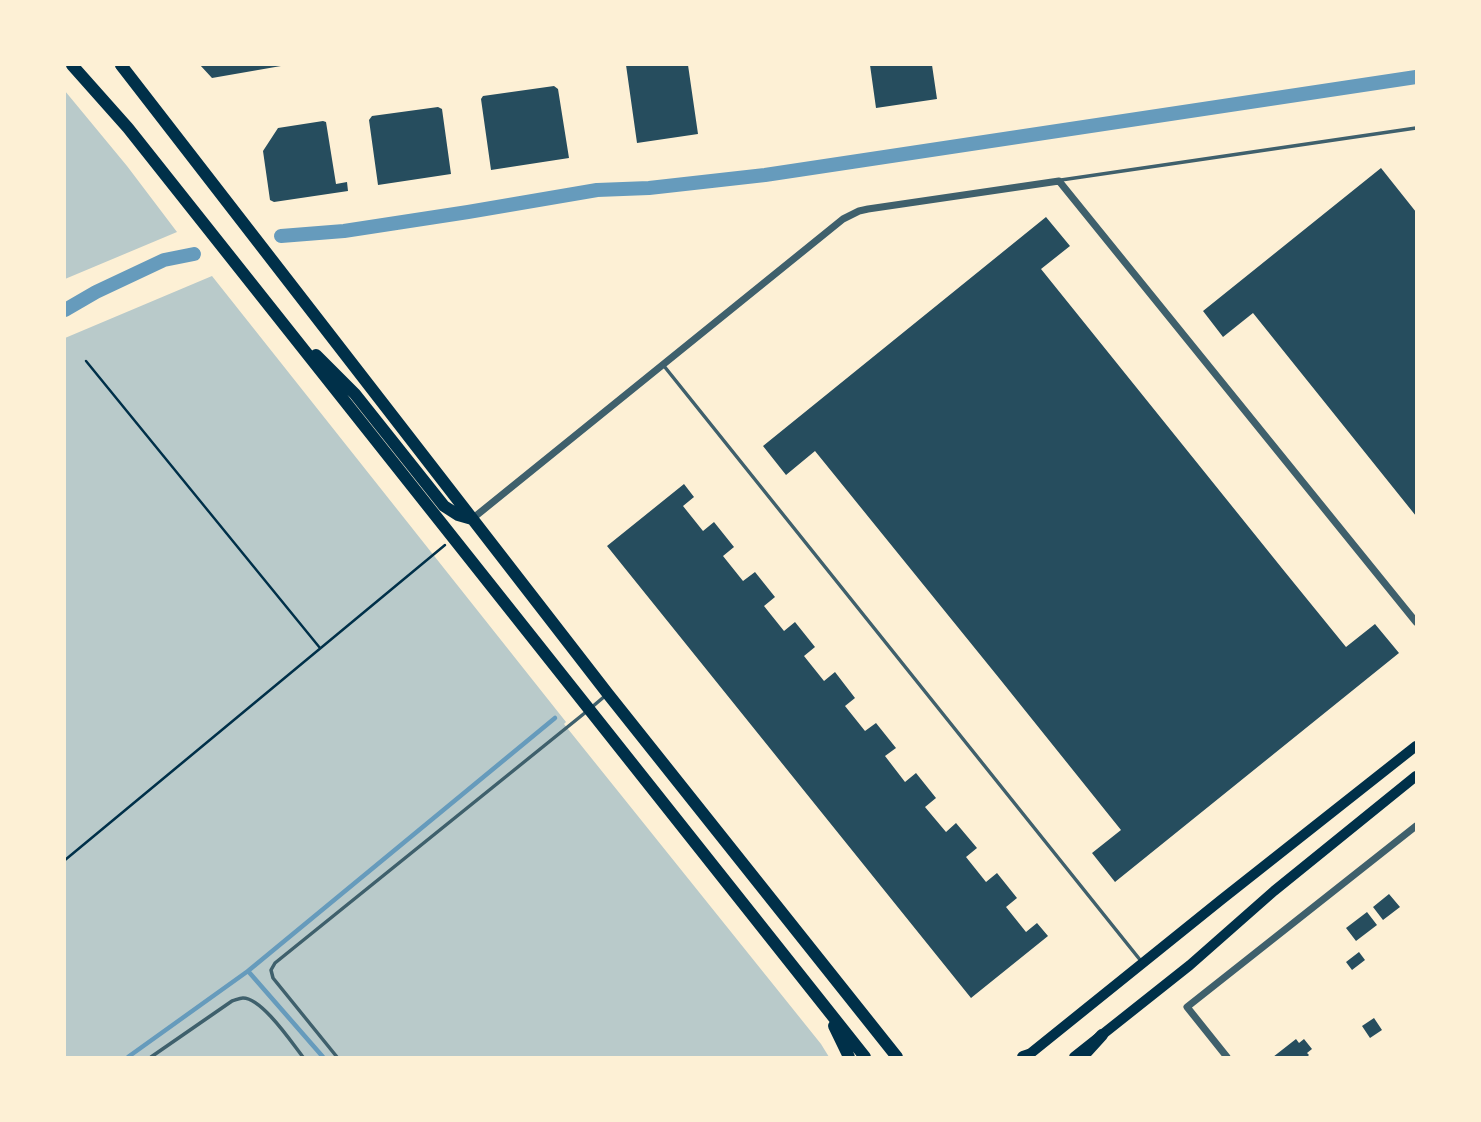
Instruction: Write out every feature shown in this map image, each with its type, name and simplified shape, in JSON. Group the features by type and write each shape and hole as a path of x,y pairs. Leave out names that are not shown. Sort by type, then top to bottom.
{"main road":[{"path":"72,65 128,128 865,1057"},
{"path":"121,65 472,519 897,1057"},
{"path":"296,340 327,365 355,394 444,506 458,515 472,519"},
{"path":"1026,1056 1416,746"},
{"path":"1074,1057 1190,965 1299,870 1416,776"},
{"path":"823,1004 849,1057"},
{"path":"1082,1057 1102,1035"}],"street":[{"path":"472,519 849,215 868,209 1059,181 1416,622"},
{"path":"1227,1057 1187,1007 1416,826"}],"lane":[{"path":"1059,181 1416,128"},
{"path":"662,365 1143,963"},
{"path":"337,1057 273,978 271,970 275,963 610,692"},
{"path":"151,1057 232,1001 244,998 255,1002 269,1014 303,1057"}],"path":[{"path":"86,361 320,648"},
{"path":"65,859 433,554"}],"shaded area":[{"path":"65,91 177,232 65,279"},
{"path":"212,276 829,1057 65,1057 65,338"}],"building":[{"path":"200,65 281,65 281,66 212,78"},
{"path":"626,65 688,65 698,134 637,143"},
{"path":"870,65 932,65 937,99 876,108"},
{"path":"554,86 558,89 569,158 491,170 481,99 483,96"},
{"path":"438,107 442,109 451,174 378,185 369,120 372,116"},
{"path":"326,122 336,184 347,182 348,191 274,202 270,200 263,151 278,128"},
{"path":"1381,168 1416,212 1416,516 1253,313 1223,337 1203,311"},
{"path":"1046,217 1070,246 1041,269 1285,572 1346,647 1375,624 1399,653 1115,882 1092,853 1121,830 999,678 815,451 786,475 763,446"},
{"path":"684,484 694,497 683,506 703,531 714,522 734,547 723,556 743,581 755,572 775,597 764,606 784,631 795,622 815,647 804,656 824,681 835,672 855,698 845,706 865,731 876,723 896,748 885,756 905,782 916,773 936,798 925,807 946,832 956,823 977,848 966,857 986,882 997,873 1017,898 1006,907 1026,932 1037,923 1048,936 971,998 607,546"},
{"path":"1389,894 1400,907 1383,920 1373,907"},
{"path":"1367,912 1377,925 1356,941 1346,928"},
{"path":"1359,952 1365,960 1352,970 1346,962"},
{"path":"1374,1018 1382,1030 1370,1038 1362,1026"},
{"path":"1296,1039 1299,1043 1304,1039 1312,1049 1307,1053 1307,1057 1273,1057"}],"waterway":[{"path":"281,236 344,231 597,190 649,188 765,175 1416,77"},
{"path":"65,310 164,260 194,254"},
{"path":"128,1057 248,971 555,718"},
{"path":"248,971 323,1057"}]}
